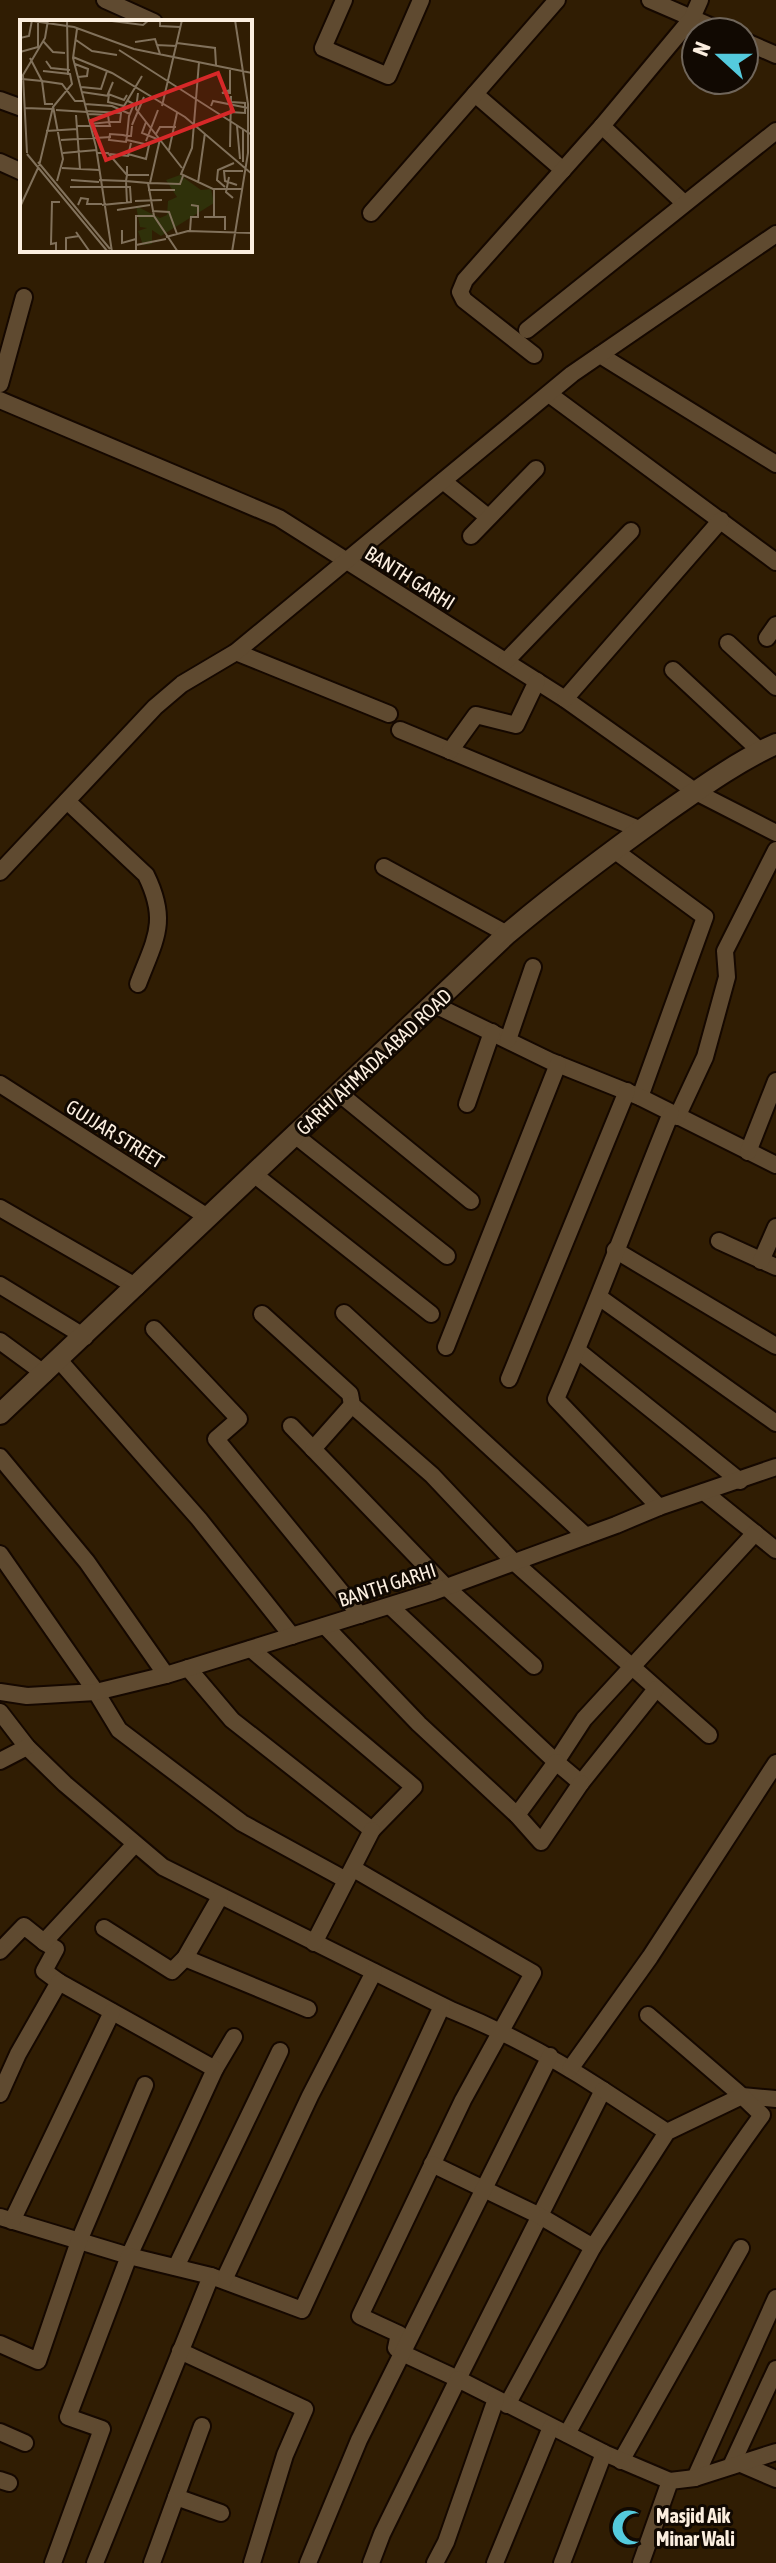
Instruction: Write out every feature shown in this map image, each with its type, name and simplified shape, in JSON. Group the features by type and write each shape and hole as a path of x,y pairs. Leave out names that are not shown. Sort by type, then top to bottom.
{"street":[{"path":"105,0 150,20"},
{"path":"344,0 323,48 388,76 421,0"},
{"path":"371,213 557,0"},
{"path":"650,0 687,16"},
{"path":"534,355 464,300 460,292 465,280 602,126 680,32"},
{"path":"475,94 563,170"},
{"path":"0,100 20,107"},
{"path":"602,126 684,203"},
{"path":"527,330 776,131"},
{"path":"0,162 20,171"},
{"path":"0,872 155,707 182,684 236,652 600,355 776,234"},
{"path":"0,384 24,297"},
{"path":"600,355 776,464"},
{"path":"549,394 776,562"},
{"name":"BANTH GARHI","path":"0,400 186,476 279,518 565,699 696,792 776,833"},
{"path":"471,536 536,469"},
{"path":"443,481 488,517"},
{"path":"565,699 721,520"},
{"path":"506,661 631,531"},
{"path":"728,643 776,687"},
{"path":"236,652 389,714"},
{"path":"673,670 768,748"},
{"path":"450,751 476,715 516,725 537,681"},
{"path":"400,730 641,830"},
{"name":"GARHI AHMADA ABAD ROAD","path":"0,1414 85,1337 507,934 567,883 641,830 768,748"},
{"path":"67,801 146,875 154,890 160,928 138,984"},
{"path":"509,1379 633,1094 705,917 614,850"},
{"path":"659,1507 556,1399 599,1297 615,1250 674,1115 705,1057 727,977 725,951 776,850"},
{"path":"384,867 507,934"},
{"path":"467,1104 533,967"},
{"path":"435,1005 558,1064 633,1094 776,1165"},
{"path":"446,1347 558,1064"},
{"path":"748,1152 776,1081"},
{"name":"GUJJAR STREET","path":"0,1084 209,1218"},
{"path":"340,1094 471,1201"},
{"path":"296,1136 447,1256"},
{"path":"255,1175 431,1314"},
{"path":"0,1208 137,1287"},
{"path":"719,1241 768,1264 776,1227"},
{"path":"615,1250 776,1346"},
{"path":"0,1285 85,1337"},
{"path":"599,1297 776,1423"},
{"path":"344,1313 586,1536"},
{"path":"262,1314 350,1394 352,1405 432,1475 515,1563 709,1735"},
{"path":"154,1329 239,1419 216,1439 360,1615"},
{"path":"0,1341 52,1367 199,1519 292,1636"},
{"path":"577,1350 740,1481"},
{"path":"313,1449 352,1405"},
{"path":"291,1426 446,1587 534,1666"},
{"path":"0,1457 87,1562 166,1675"},
{"name":"BANTH GARHI","path":"0,1692 27,1696 96,1692 166,1675 446,1587 776,1467"},
{"path":"704,1492 776,1550"},
{"path":"517,1815 584,1719 755,1533"},
{"path":"0,1554 119,1730 242,1823 350,1874 533,1973 463,2100 360,2316 399,2334 396,2348 402,2353 604,2453 670,2481 695,2478 774,2450"},
{"path":"390,1606 581,1783"},
{"path":"325,1626 419,1724 517,1815 541,1842 581,1783 656,1689"},
{"path":"251,1649 414,1787 372,1830 314,1943"},
{"path":"188,1668 232,1720 372,1830"},
{"path":"0,1712 27,1747 65,1784 163,1867 442,2006 501,2030 550,2056 667,2132"},
{"path":"0,1761 27,1747"},
{"path":"570,2069 650,1957 776,1763"},
{"path":"44,1942 135,1844"},
{"path":"104,1928 172,1971 185,1958 220,1897"},
{"path":"0,1951 24,1926 56,1949 44,1971 215,2069"},
{"path":"185,1958 308,2009"},
{"path":"95,2563 180,2351 374,1972"},
{"path":"0,2094 18,2054 59,1982"},
{"path":"112,2012 6,2219 129,2256 217,2278 302,2310 442,2006"},
{"path":"567,2434 634,2310 718,2174 762,2115 648,2015"},
{"path":"53,2563 102,2429 68,2417 129,2256 215,2069 234,2037"},
{"path":"176,2267 280,2051"},
{"path":"308,2563 359,2440 550,2056"},
{"path":"0,2344 38,2361 79,2241 145,2085"},
{"path":"371,2563 382,2534 458,2379 603,2090"},
{"path":"435,2563 501,2402 593,2247 667,2132 742,2096 776,2099"},
{"path":"432,2164 540,2216 593,2247"},
{"path":"621,2461 741,2248"},
{"path":"695,2478 776,2298"},
{"path":"180,2351 305,2409 285,2455 252,2563"},
{"path":"736,2465 776,2369"},
{"path":"152,2563 202,2426"},
{"path":"495,2563 551,2427"},
{"path":"0,2432 25,2443"},
{"path":"562,2563 604,2453"},
{"path":"736,2465 776,2479"},
{"path":"641,2563 670,2481"},
{"path":"176,2497 221,2513"}],"place":[{"name":"Masjid Aik Minar Wali","path":"630,2527"}]}
